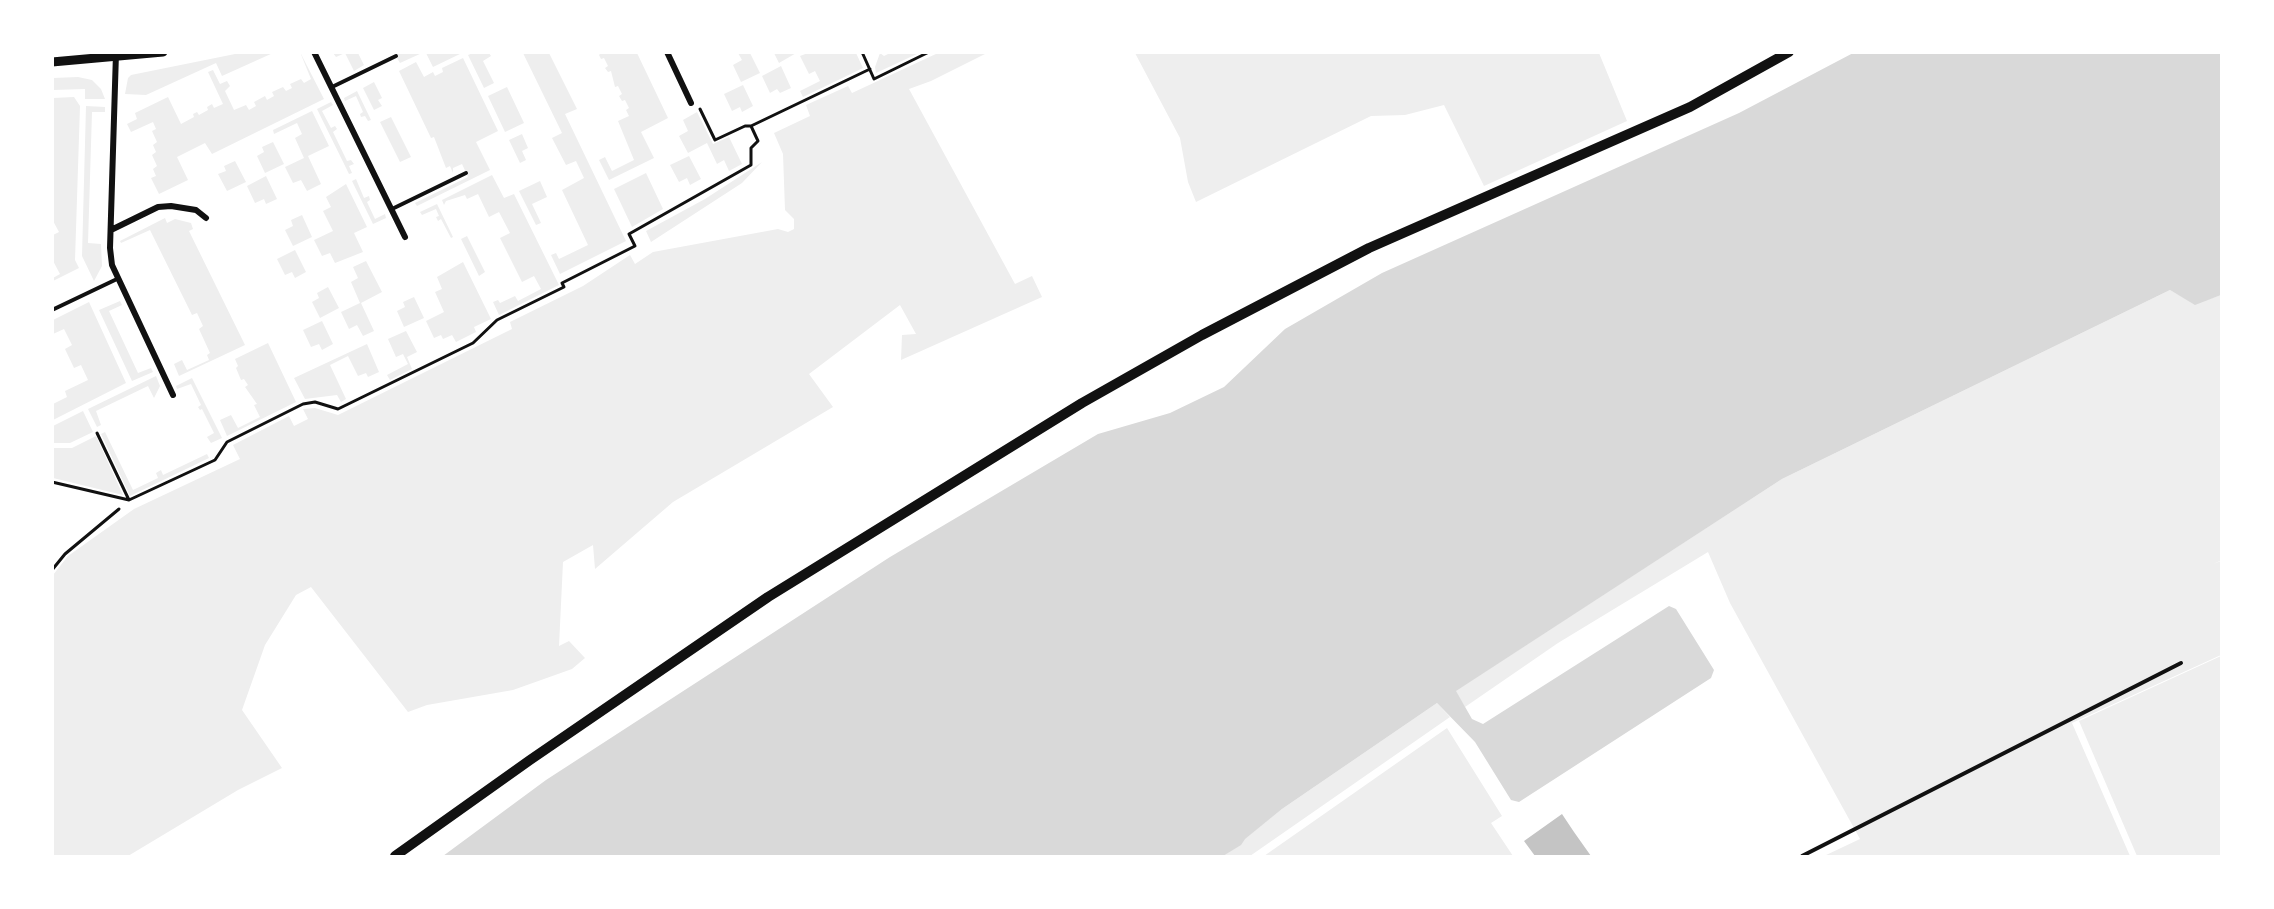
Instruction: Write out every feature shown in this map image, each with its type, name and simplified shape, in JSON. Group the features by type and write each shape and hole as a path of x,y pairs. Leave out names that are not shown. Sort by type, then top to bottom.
{"main road":[{"path":"395,856 530,760 768,597 1092,398 1202,334 1369,248 1690,107 1789,52"}],"street":[{"path":"52,63 163,52"},
{"path":"314,52 405,237"},
{"path":"667,52 691,103"},
{"path":"116,56 110,248 117,279 173,395"},
{"path":"111,230 158,207 171,206 196,210 206,218"}],"lane":[{"path":"331,87 396,56"},
{"path":"391,209 466,173"},
{"path":"52,310 117,279"},
{"path":"1802,856 2181,663"}],"path":[{"path":"862,52 874,79 929,52"},
{"path":"691,103 699,105 715,140 745,126 751,126 870,69"},
{"path":"52,482 129,500 215,460 227,442 303,404 315,402 338,409 462,348 473,342 497,320 564,287 562,283 635,246 629,234 751,165 751,148 758,141 751,126"},
{"path":"97,433 129,500"},
{"path":"52,570 65,554 119,509"}],"shaded area":[{"path":"300,52 324,99 212,154 205,143 177,157 188,180 159,194 151,178 156,176 153,169 157,166 152,155 156,152 153,145 157,142 152,131 156,129 153,122 131,132 127,124 137,119 135,113 168,97 181,124 194,117 193,114 197,112 199,115 208,110 207,107 212,104 214,108 223,104 208,72 213,70 220,84 227,81 230,86 225,91 234,110 246,105 249,110 256,106 254,102 265,96 267,100 274,96 272,92 283,87 286,91 292,88 290,84 301,79 304,83 311,79"},
{"path":"774,52 798,52 779,63 774,53"},
{"path":"1855,52 2221,53 2221,295 2195,305 2170,290 1782,479 1456,691 1472,719 1483,724 1669,606 1676,609 1714,670 1711,678 1519,802 1511,800 1475,742 1437,703 1282,809 1245,839 1241,845 1223,856 443,856 546,780 890,557 1098,434 1170,413 1224,387 1285,329 1382,273 1739,113"},
{"path":"240,53 273,53 222,76 216,63 146,95 125,94 128,78 131,75"},
{"path":"333,53 345,53 336,57"},
{"path":"345,53 358,53 364,65 354,71"},
{"path":"394,53 422,53 400,63"},
{"path":"426,53 462,53 433,67"},
{"path":"489,53 491,56 483,61 494,83 484,88 468,55"},
{"path":"523,53 549,53 577,109 565,114 626,241 560,274 551,255 556,253 559,259 588,245 562,190 584,178 576,161 566,165 552,138 562,133"},
{"path":"601,53 637,53 668,118 641,132 654,158 609,180 599,160 605,157 612,171 634,160 618,121 629,116 626,110 629,108 625,100 622,101 619,96 622,94 618,86 615,87 611,71 608,72 605,68 608,66 604,58 601,59 599,55"},
{"path":"738,53 750,53 760,73 741,82 733,65 742,60"},
{"path":"808,53 856,53 863,68 803,97 800,91 820,81 815,71 809,74 800,56"},
{"path":"880,53 884,56 890,53 919,53 876,73 875,67"},
{"path":"938,53 987,53 931,81 909,89 1015,284 1032,276 1042,297 901,360 902,335 916,334 900,305 809,374 833,407 673,502 595,569 593,545 563,562 559,646 569,641 585,658 572,669 513,690 427,705 408,712 311,587 296,595 265,645 242,710 282,768 238,790 128,856 53,856 53,575 68,556 134,509 240,459 233,445 289,416 294,426 308,419 303,409 315,408 338,415 512,329 510,322 583,286 630,255 635,264 653,252 778,229 788,232 794,229 794,219 785,210 783,154 774,133 810,116 806,105 848,86 852,93"},
{"path":"1135,53 1599,53 1627,121 1484,186 1444,105 1405,115 1371,116 1196,202 1188,182 1180,138"},
{"path":"463,58 498,131 476,142 490,170 417,206 415,203 468,177 462,164 453,168 453,173 450,166 446,168 434,137 431,138 399,71 416,62 424,77 433,72 435,76 443,72 442,68"},
{"path":"781,66 791,88 780,93 777,89 770,93 762,76"},
{"path":"78,77 92,80 101,89 105,99 85,99 85,89 53,90 53,78"},
{"path":"374,82 382,98 378,100 382,106 374,110 363,88"},
{"path":"743,85 753,106 742,112 740,107 732,111 724,94"},
{"path":"507,87 524,123 505,132 488,96"},
{"path":"357,91 371,120 368,121 365,116 361,117 360,114 363,112 356,96 345,101 344,98"},
{"path":"74,97 80,106 75,260 79,268 53,281 53,278 60,274 52,259 53,235 59,232 52,219 53,98"},
{"path":"331,102 333,105 322,111 331,128 335,126 337,129 333,132 347,161 351,160 354,164 349,166 352,173 349,174 317,109"},
{"path":"86,106 105,107 105,112 92,112 88,243 101,244 102,266 94,281 82,256"},
{"path":"312,111 329,146 308,156 321,184 307,191 301,180 293,183 285,167 304,158 295,138 302,134 297,123 274,134 273,130"},
{"path":"697,112 713,144 729,137 742,164 729,171 724,160 717,164 707,143 688,153 679,136 688,131 683,120"},
{"path":"391,117 411,157 400,162 380,122"},
{"path":"522,134 528,148 522,151 526,160 520,163 509,140"},
{"path":"273,142 284,164 265,173 257,156 264,152 262,147"},
{"path":"689,156 701,179 690,185 687,178 679,182 670,165"},
{"path":"235,161 246,182 227,191 218,174 226,171 224,166"},
{"path":"762,162 742,183 651,242 646,231 705,199"},
{"path":"646,173 663,209 632,227 614,189"},
{"path":"492,175 504,198 514,194 559,285 499,315 493,302 498,300 500,303 515,296 518,301 541,289 534,276 522,282 500,238 510,233 499,212 489,217 478,194 467,199 465,195 446,201 444,205 442,200"},
{"path":"266,176 277,199 266,204 264,199 255,203 247,186"},
{"path":"356,179 364,198 369,196 370,200 367,202 375,219 385,214 386,218 373,224 352,181"},
{"path":"540,181 547,197 532,204 541,223 536,225 519,191"},
{"path":"346,184 367,227 354,233 363,252 335,263 330,253 322,256 314,240 333,231 323,211 331,207 326,197"},
{"path":"437,204 453,237 451,238 441,219 438,221 436,217 439,216 436,209 422,215 420,212"},
{"path":"302,215 312,237 293,246 285,230 293,226 291,220"},
{"path":"165,218 167,223 175,219 191,223 193,229 189,231 245,345 179,376 174,364 182,360 187,370 209,360 207,355 210,353 199,329 203,326 197,313 192,315 150,230 121,243 120,241"},
{"path":"467,236 485,272 479,276 461,239"},
{"path":"295,250 306,272 295,278 292,272 285,275 277,259"},
{"path":"366,261 382,292 361,303 374,331 363,336 357,325 349,329 341,312 360,303 351,282 358,278 353,267"},
{"path":"463,262 491,319 474,327 476,332 456,342 452,335 443,339 441,335 434,338 426,321 444,312 435,292 442,289 437,277"},
{"path":"328,287 339,308 320,318 312,302 319,298 317,293"},
{"path":"2170,290 2195,304 2221,295 2222,560 2213,564 2221,561 2221,655 2072,723 2130,856 1824,856 1860,839 1730,603 1708,552 1558,643 1465,707 1455,691 1782,479"},
{"path":"414,297 424,318 404,327 397,311 405,307 403,302"},
{"path":"120,301 122,305 109,311 138,373 151,368 153,372 132,381 99,310"},
{"path":"89,302 126,383 53,420 53,404 67,397 65,391 88,380 81,365 74,368 65,349 72,345 64,329 53,334 53,320"},
{"path":"322,321 333,344 322,350 319,344 311,347 303,330"},
{"path":"406,331 417,352 407,357 412,369 390,380 387,375 408,364 403,354 396,357 388,339"},
{"path":"268,343 296,402 227,436 220,420 231,415 238,428 260,417 254,405 257,404 245,387 248,385 244,379 241,380 235,359"},
{"path":"367,344 379,372 368,377 366,373 358,376 348,356 330,365 346,399 341,402 337,395 305,399 294,378"},
{"path":"156,376 160,386 154,398 148,386 96,411 101,425 97,427 88,409"},
{"path":"192,378 222,438 211,443 207,437 214,433 202,409 198,407 201,405 191,384 177,389 176,386"},
{"path":"83,411 93,432 70,443 53,443 53,426"},
{"path":"105,432 133,490 158,478 156,473 161,470 163,475 207,454 209,458 130,496 101,434"},
{"path":"96,436 123,495 53,478 53,448 72,448"},
{"path":"2221,656 2221,856 2137,856 2079,721"},
{"path":"1437,703 1450,717 1250,856 1223,856 1282,809"},
{"path":"1447,728 1502,816 1491,823 1513,856 1264,856"}],"building":[{"path":"1562,814 1591,856 1535,856 1524,841"}]}
